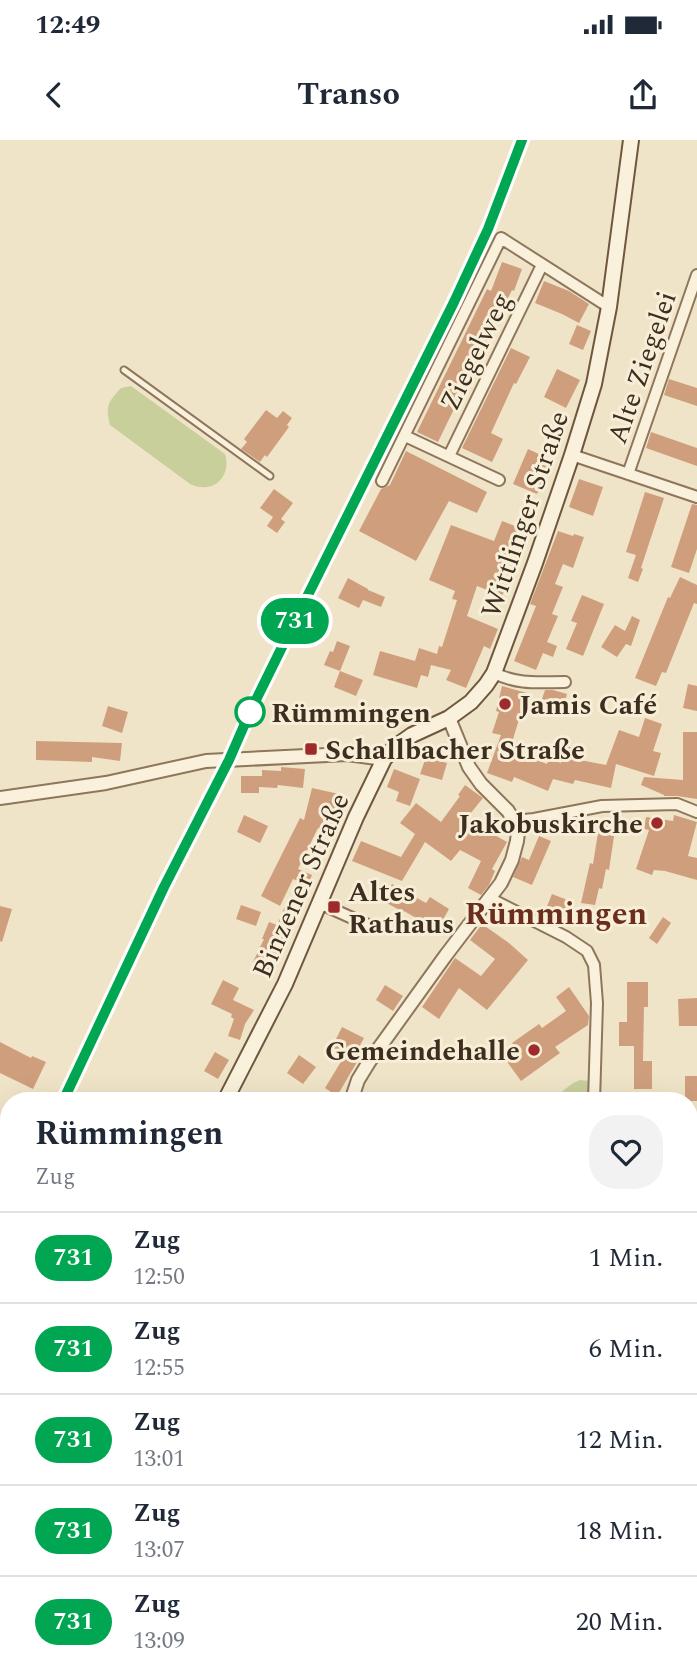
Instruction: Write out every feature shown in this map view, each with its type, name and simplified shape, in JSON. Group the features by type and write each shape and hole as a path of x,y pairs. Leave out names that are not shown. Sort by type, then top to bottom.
{"main road":[{"name":"Wittlinger Straße","path":"449,718 479,694 494,673 572,456 594,384 609,307 631,140"},
{"name":"Binzener Straße","path":"230,1092 285,984 356,817 384,759 412,735 449,718"}],"street":[{"path":"382,481 501,238 609,307"},
{"name":"Ziegelweg","path":"449,456 542,265"},
{"name":"Alte Ziegelei","path":"628,474 697,275"},
{"path":"405,436 499,480"},
{"name":"Alte Ziegelei","path":"572,456 697,497"},
{"path":"494,673 523,682 565,682"},
{"path":"354,1092 369,1062 501,883 517,841 518,832 514,821 469,767 449,718"},
{"path":"0,798 106,783 206,761 347,754 384,759"},
{"path":"514,821 602,806 677,804 697,812"},
{"path":"489,898 566,937 587,951 594,965 597,1003 594,1092"},
{"path":"319,903 370,926"}],"lane":[{"path":"124,370 270,476"}],"green space":[{"path":"131,386 225,454 226,470 219,482 206,487 190,484 110,425 110,401 121,388"},
{"path":"580,1080 589,1081 590,1092 562,1092"}],"building":[{"path":"502,262 522,269 514,291 512,290 438,442 417,432 487,289 491,291"},
{"path":"544,281 569,291 589,304 579,323 535,303"},
{"path":"577,325 591,331 583,350 569,344"},
{"path":"511,348 530,357 516,384 514,383 491,433 503,439 492,462 462,448"},
{"path":"557,369 580,380 566,408 544,397"},
{"path":"669,379 697,388 697,406 664,395"},
{"path":"266,410 277,418 283,411 292,418 287,425 289,427 267,457 265,455 260,462 241,449 247,442 244,439"},
{"path":"651,432 697,448 697,466 646,448"},
{"path":"528,449 552,460 537,494 513,484"},
{"path":"406,451 487,492 477,513 449,501 416,561 359,531 381,489 390,485"},
{"path":"579,479 603,487 593,516 569,507"},
{"path":"274,489 293,503 281,519 285,522 277,533 267,526 273,517 260,508"},
{"path":"645,492 664,498 638,582 628,578 636,555 626,552"},
{"path":"692,504 697,505 697,549 689,573 671,567"},
{"path":"502,521 520,528 499,579 508,583 502,596 477,586 467,616 498,629 490,649 484,646 466,688 446,680 451,670 431,665 428,677 421,675 417,688 373,675 380,651 415,661 419,648 437,654 439,646 442,647 457,600 452,599 455,591 429,580 451,525 494,541"},
{"path":"558,531 584,537 573,568 563,564 555,584 563,587 552,614 558,616 547,642 557,646 553,657 543,653 536,670 514,661 536,606 530,604"},
{"path":"680,577 697,585 697,604 694,603 666,673 662,672 656,686 635,678 668,597 670,598"},
{"path":"348,578 385,597 381,607 363,600 359,608 338,598"},
{"path":"582,595 604,604 583,656 566,649 577,623 571,621"},
{"path":"632,616 640,620 631,646 626,644 617,657 601,647 615,625 625,631"},
{"path":"337,641 350,646 340,671 324,665"},
{"path":"340,671 363,680 356,696 334,687"},
{"path":"688,684 697,686 697,711 683,708"},
{"path":"502,686 527,693 510,749 547,764 549,759 561,763 566,746 583,750 580,760 606,765 619,730 639,737 645,718 662,724 653,751 661,753 654,776 616,764 611,788 575,780 573,784 553,779 548,791 514,777 512,782 487,773 501,735 492,733 499,712 496,711"},
{"path":"545,690 567,694 564,705 542,699"},
{"path":"108,706 128,712 122,733 102,726"},
{"path":"683,732 697,732 697,799 664,796 641,785 644,777 683,780"},
{"path":"36,741 122,743 120,761 92,757 92,762 36,760"},
{"path":"426,757 447,763 442,780 420,774"},
{"path":"281,767 305,769 303,788 278,785 277,788 259,787 259,793 241,793 241,776 262,776 262,770 281,771"},
{"path":"394,769 420,779 410,806 396,801 399,792 387,787"},
{"path":"465,785 483,798 466,819 507,842 492,869 495,871 489,885 481,895 468,888 481,861 460,850 451,861 425,842 402,881 352,861 361,841 401,857 415,834 400,823 416,803 441,822"},
{"path":"312,788 348,796 343,817 338,816 330,833 318,828 298,869 312,875 308,885 293,879 280,906 261,896 300,818 304,820"},
{"path":"244,815 268,826 260,843 237,832"},
{"path":"674,815 697,822 688,856 697,858 697,880 665,871 654,870 652,875 636,869 649,830 644,829 646,817 673,821"},
{"path":"600,820 616,823 609,870 606,869 595,905 581,903 590,863 593,864"},
{"path":"539,836 551,841 532,885 513,877 522,857 529,860"},
{"path":"392,884 426,903 430,897 449,909 437,930 383,901"},
{"path":"552,894 570,901 560,925 543,916"},
{"path":"286,904 297,910 272,971 253,962 269,922 277,925"},
{"path":"241,905 261,912 256,926 236,919"},
{"path":"0,906 12,909 2,942 0,941"},
{"path":"663,917 671,923 657,944 649,938"},
{"path":"482,924 528,960 487,1010 459,988 439,1019 422,1007 455,958 481,976 495,959 470,940"},
{"path":"223,980 239,988 233,1000 254,1010 245,1024 240,1040 228,1036 234,1019 232,1014 211,1004"},
{"path":"627,982 648,982 648,1007 644,1007 643,1061 652,1061 652,1089 634,1089 634,1046 619,1046 619,1022 627,1022"},
{"path":"385,985 403,996 393,1011 376,1000"},
{"path":"569,987 589,1016 588,1025 555,1047 560,1053 521,1081 503,1056 515,1047 512,1043 539,1024 542,1028 566,1011 556,997"},
{"path":"697,998 697,1026 679,1026 678,999"},
{"path":"342,1027 364,1038 353,1058 332,1047"},
{"path":"0,1042 31,1058 32,1056 46,1062 33,1089 0,1073"},
{"path":"215,1052 229,1060 218,1079 204,1071"},
{"path":"299,1055 316,1067 303,1084 287,1073"},
{"path":"345,1055 357,1062 339,1092 331,1092 325,1088"},
{"path":"685,1076 697,1076 697,1092 685,1092"}],"railway":[{"path":"67,1092 164,887 454,302 488,229 522,140"}],"train":[{"name":"731","path":"67,1092 164,887 454,302 488,229 522,140"}],"place":[{"name":"Jamis Café","path":"505,704"},
{"name":"Rümmingen","path":"250,712"},
{"name":"Schallbacher Straße","path":"311,749"},
{"name":"Jakobuskirche","path":"657,823"},
{"name":"Altes Rathaus","path":"334,907"},
{"name":"Gemeindehalle","path":"534,1050"}],"district":[{"name":"Rümmingen","path":"556,913"}]}
